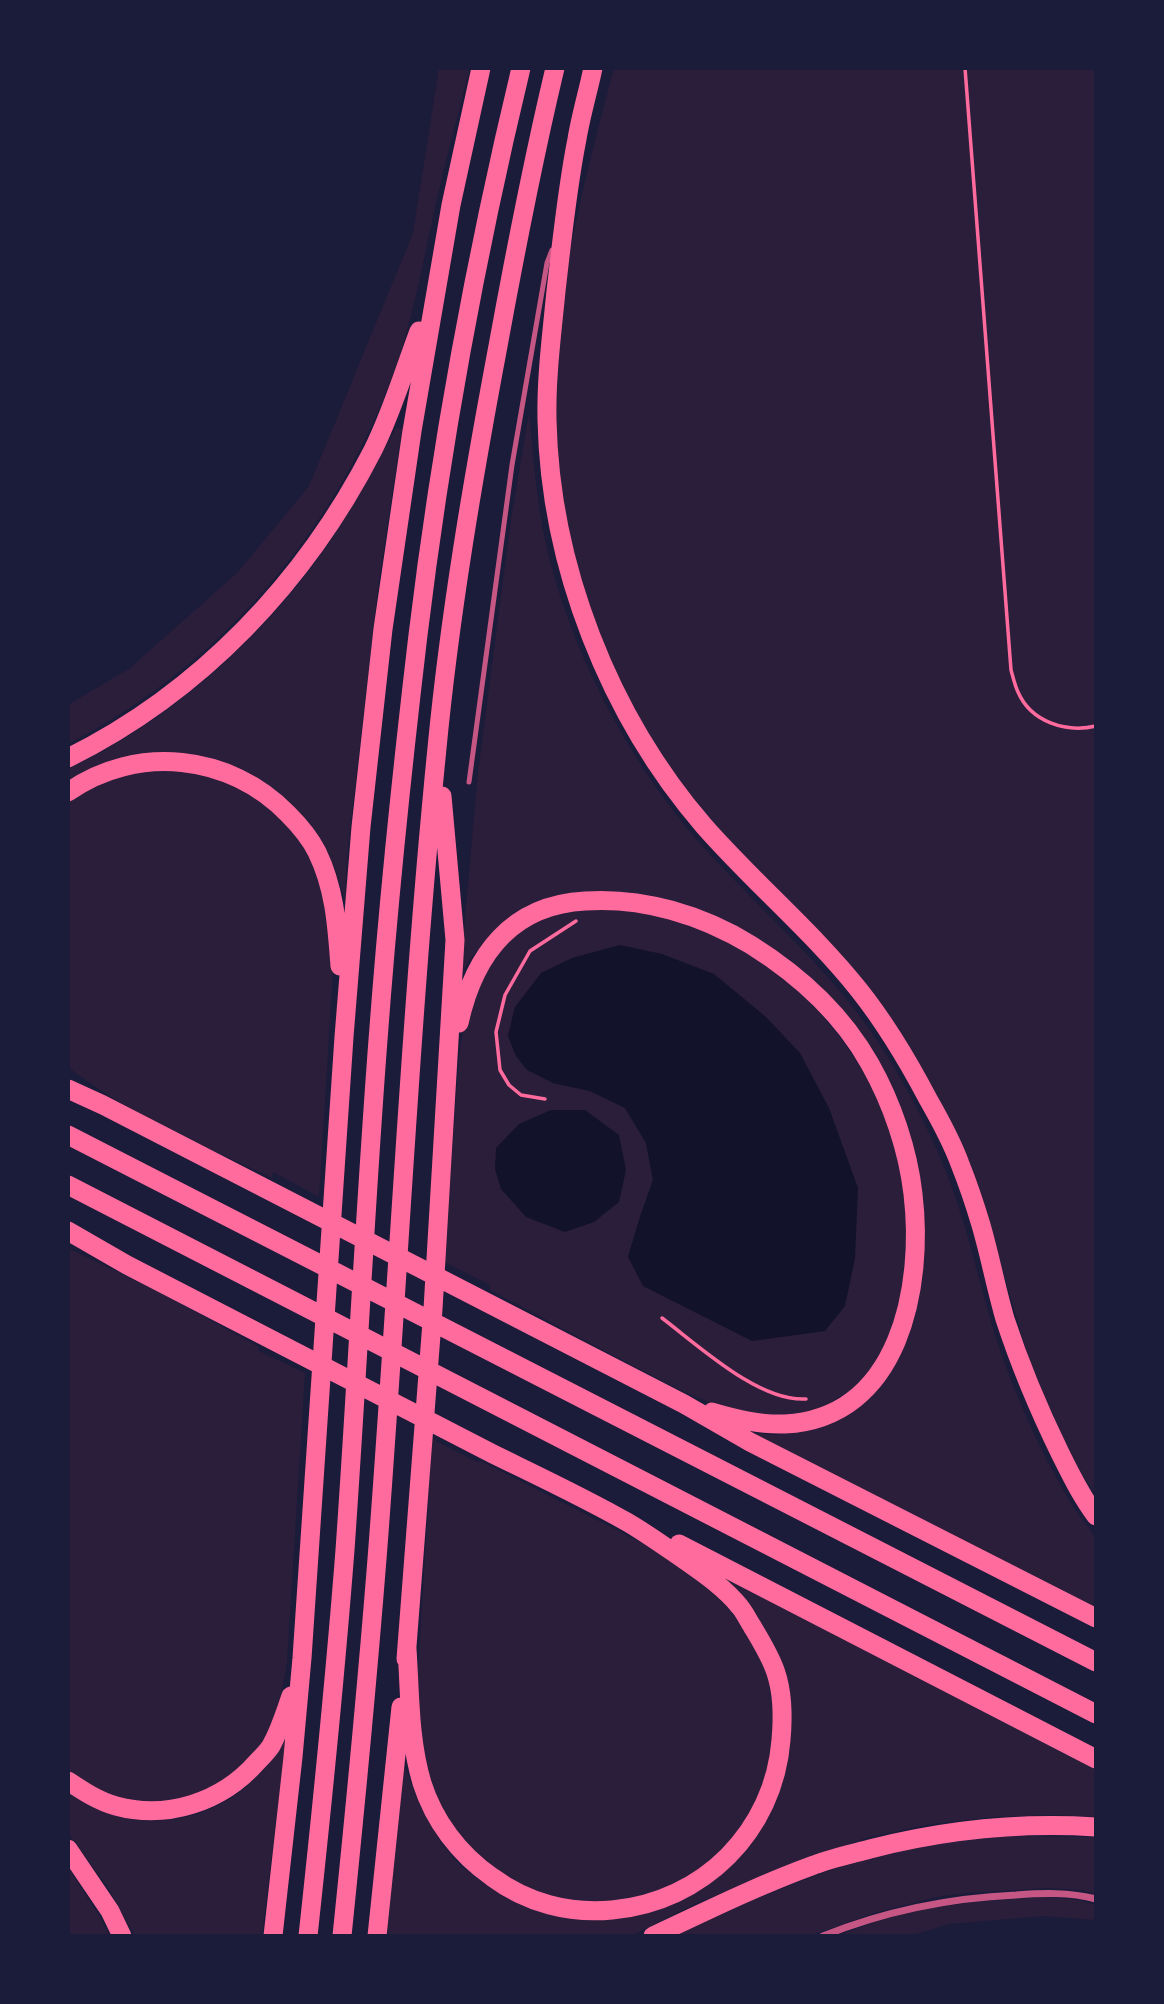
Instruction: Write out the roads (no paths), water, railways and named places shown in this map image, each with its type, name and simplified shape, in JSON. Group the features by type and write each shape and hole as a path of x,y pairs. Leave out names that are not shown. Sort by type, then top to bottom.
{"highway":[{"path":"273,1936 302,1658 344,1037 361,827 383,629 401,497 436,284 481,68"},
{"path":"308,1936 345,1553 379,1027 396,831 418,633 464,333 522,68"},
{"path":"342,1936 361,1762 411,1042 437,746 450,636 480,439 527,191 555,68"},
{"path":"593,68 577,139 565,217 552,329 547,419 560,532 592,636 611,681 635,726 670,781 712,834 807,931 859,990 899,1044 959,1159 980,1222 1005,1319 1041,1416 1083,1498 1096,1516"},
{"path":"68,758 147,711 191,678 260,614 295,574 347,498 374,448 400,388 436,284"},
{"path":"377,1936 407,1649 433,1310 455,940 437,746"},
{"path":"68,792 88,779 122,768 155,762 184,762 220,770 239,778 254,785 279,804 299,825 315,849 328,879 337,917 344,1037"},
{"path":"447,1085 464,1000 487,953 507,929 528,915 550,906 574,901 605,900 644,904 676,911 709,923 774,959 809,988 841,1022 869,1063 891,1108 913,1192 916,1224 915,1264 897,1343 872,1382 855,1398 835,1410 803,1422 755,1422 684,1404"},
{"path":"68,1076 103,1105"},
{"path":"68,1089 271,1191 1096,1618"},
{"path":"68,1135 1096,1662"},
{"path":"68,1185 1096,1714"},
{"path":"68,1231 127,1265 480,1447 627,1522 665,1537 1096,1759"},
{"path":"68,1241 127,1265"},
{"path":"407,1649 413,1741 422,1783 436,1816 456,1846 477,1867 506,1887 535,1901 594,1912 628,1909 663,1899 697,1882 720,1864 746,1836 768,1798 780,1760 783,1714 776,1674 760,1639 740,1607 705,1575 627,1522"},
{"path":"68,1781 87,1794 113,1806 140,1811 174,1809 214,1796 247,1774 270,1748 283,1720 302,1658"},
{"path":"653,1936 815,1864 909,1839 950,1831 1013,1826 1096,1827"},
{"path":"68,1849 110,1911 122,1936"}],"street":[{"path":"823,1936 868,1919 954,1900 1046,1893 1096,1899"}],"lane":[{"path":"469,782 512,465 548,263 565,217"}]}
